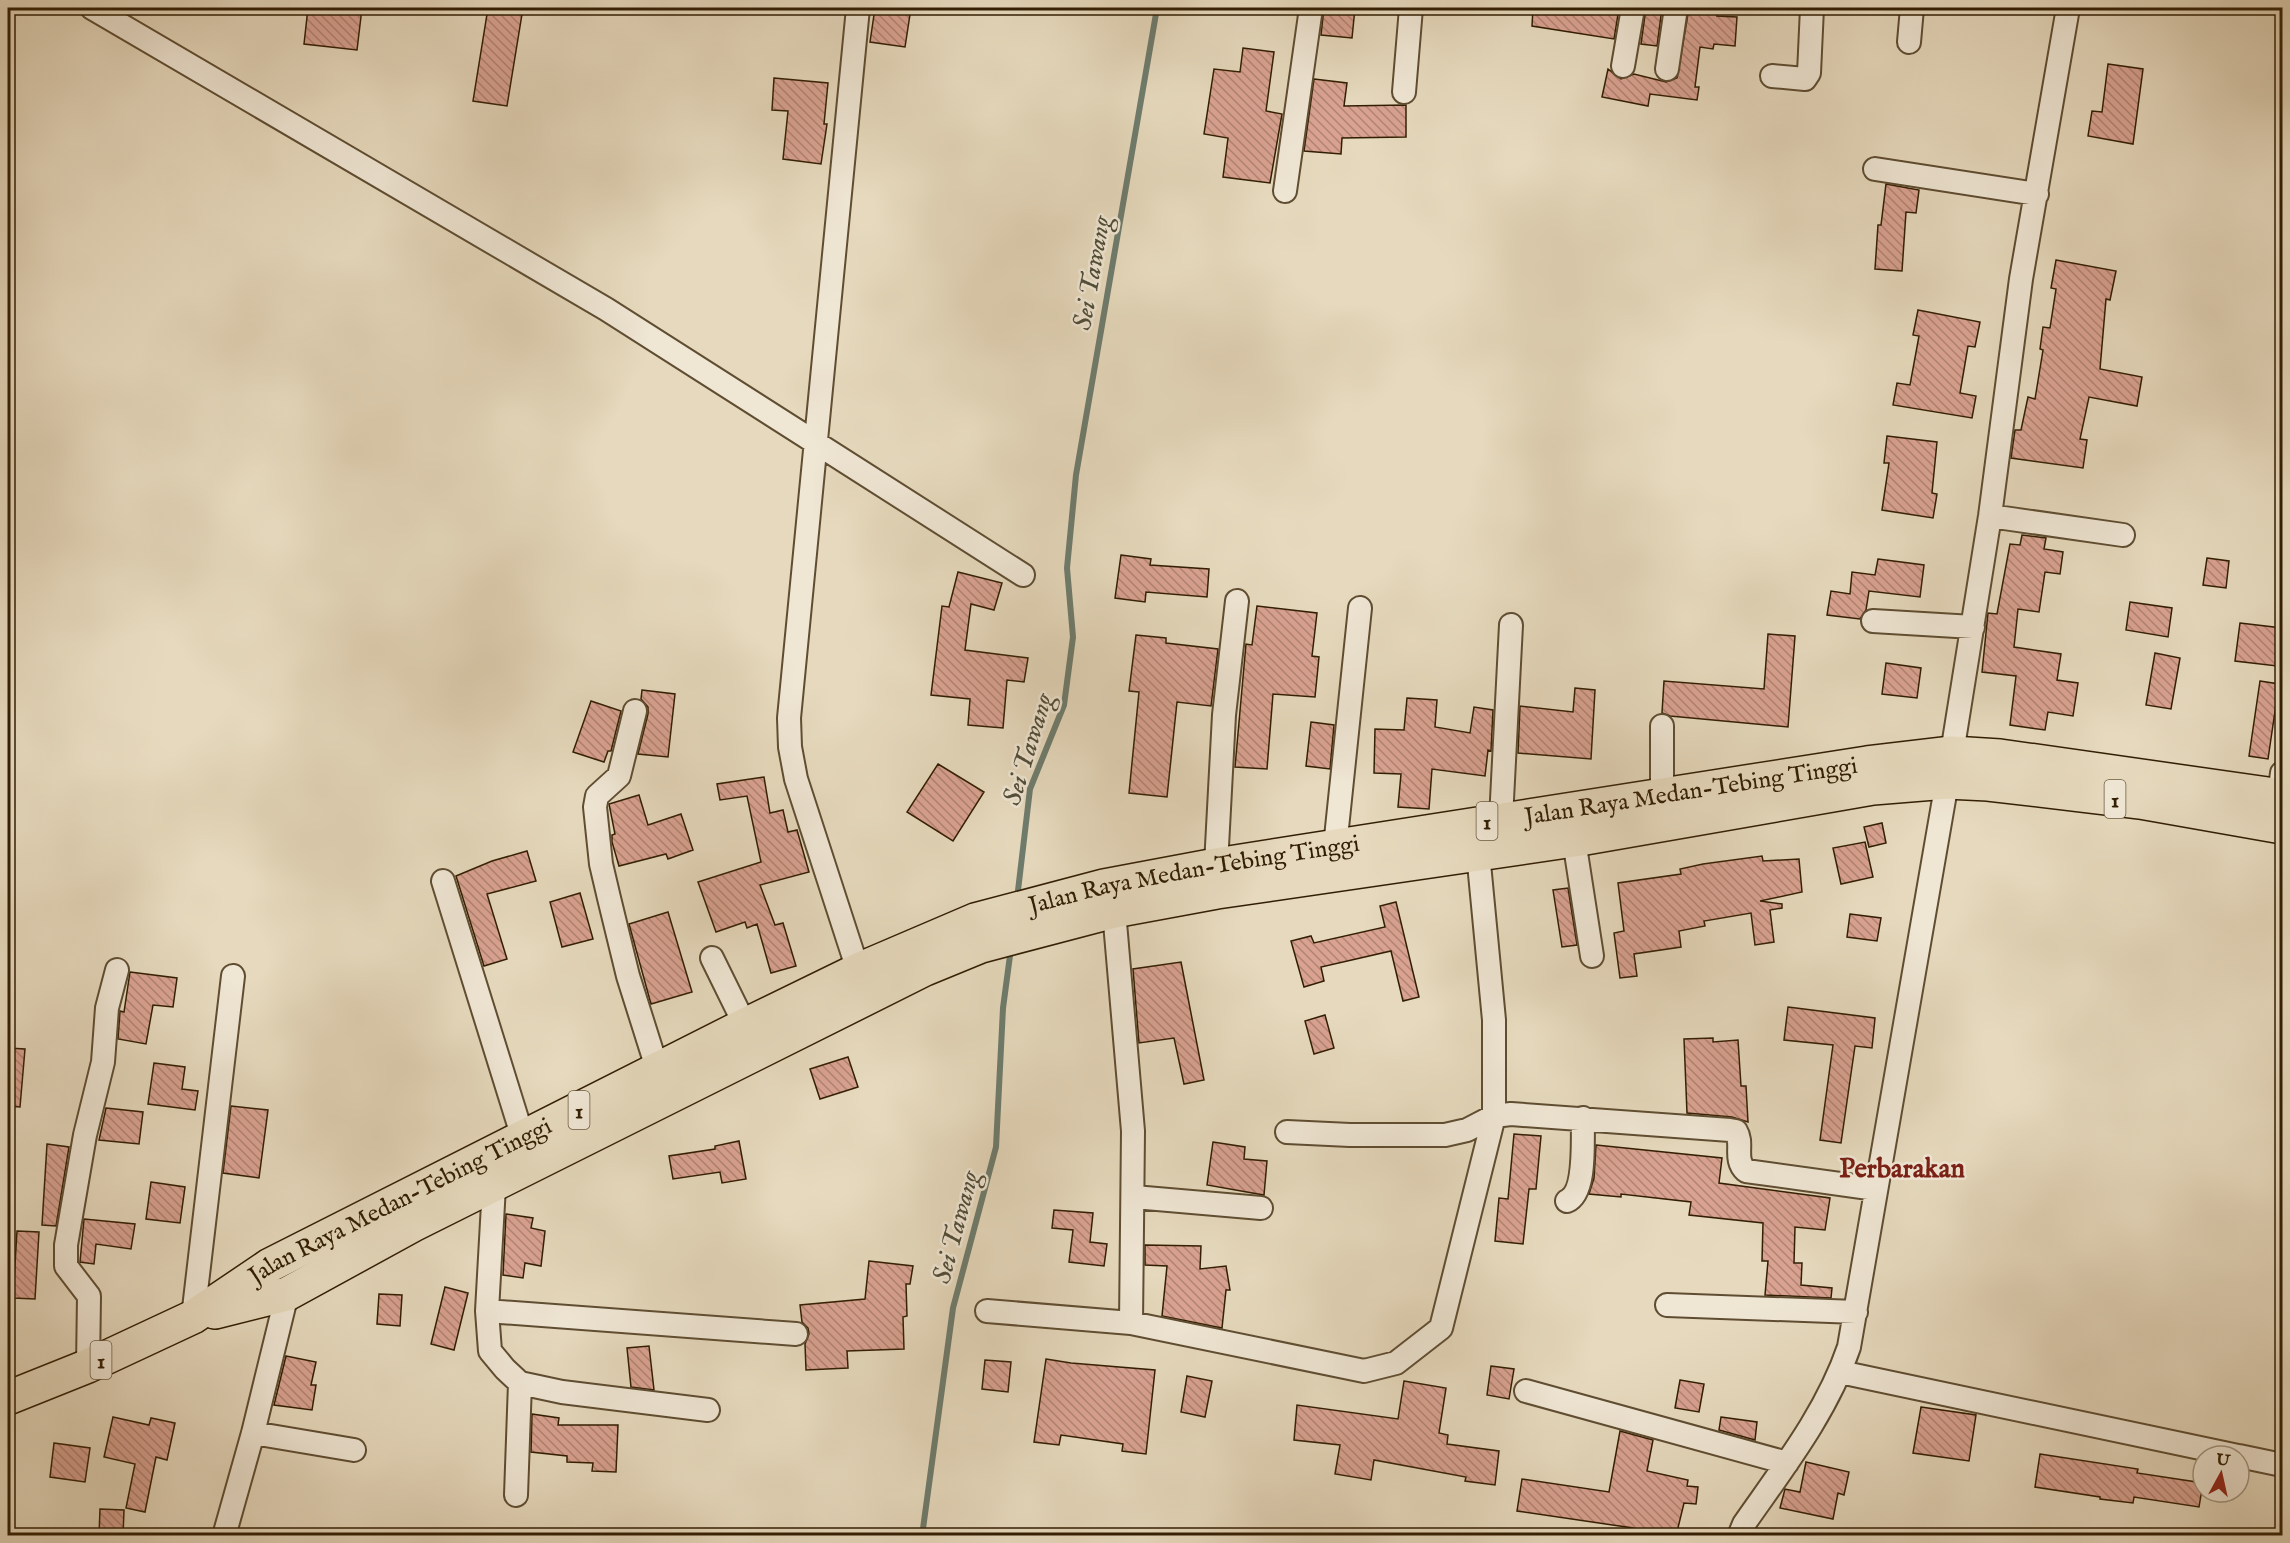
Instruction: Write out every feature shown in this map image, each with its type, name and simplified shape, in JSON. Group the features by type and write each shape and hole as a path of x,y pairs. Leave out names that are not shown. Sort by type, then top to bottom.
{"highway":[{"name":"Jalan Raya Medan-Tebing Tinggi","path":"1028,919 1114,911 1494,840 1662,796 1867,763 1949,767 2067,764 2281,788"},
{"name":"Jalan Raya Medan-Tebing Tinggi","path":"8,1398 88,1366 192,1317 270,1265 858,970 1028,919 1104,886 1216,865 1335,847 1494,840 1574,840 1873,788 1949,767 2283,827"},
{"name":"Jalan Raya Medan-Tebing Tinggi","path":"192,1317 287,1294 413,1225 925,969 978,933"}],"street":[{"path":"92,8 606,309 1023,575"},
{"path":"858,8 789,718 790,747 796,779 858,970"},
{"path":"1285,191 1311,8"},
{"path":"1404,92 1411,8"},
{"path":"1623,66 1633,8"},
{"path":"1667,69 1676,8"},
{"path":"1772,76 1805,79 1809,73 1812,8"},
{"path":"1909,42 1912,8"},
{"path":"1739,1536 1744,1524 1809,1431 1840,1372 1856,1312 1973,627 2021,279 2068,8"},
{"path":"1875,169 2037,194"},
{"path":"1990,516 2123,535"},
{"path":"1216,865 1224,715 1237,601"},
{"path":"1335,847 1360,608"},
{"path":"1873,621 1973,627"},
{"path":"987,1311 1131,1323 1364,1371 1396,1363 1441,1328 1494,1116 1494,840 1511,625"},
{"path":"634,711 619,776 597,796 595,807 601,864 609,898 628,976 658,1071"},
{"path":"1662,726 1662,796"},
{"path":"1574,840 1592,957"},
{"path":"443,881 523,1138"},
{"path":"1114,911 1133,1131 1131,1323"},
{"path":"712,958 745,1025"},
{"path":"88,1366 89,1296 66,1266 66,1245 85,1136 103,1062 107,1008 117,970"},
{"path":"192,1317 232,976"},
{"path":"1287,1132 1444,1135 1467,1130 1494,1116 1511,1114 1736,1131 1739,1137 1740,1165 1746,1171 1876,1190"},
{"path":"1567,1201 1573,1198 1580,1188 1583,1118"},
{"path":"494,1186 487,1311 490,1351 520,1383 562,1392 708,1410"},
{"path":"1134,1197 1261,1208"},
{"path":"224,1536 254,1432 287,1294"},
{"path":"1667,1305 1856,1312"},
{"path":"487,1311 796,1334"},
{"path":"1840,1372 2191,1446"},
{"path":"516,1495 520,1383"},
{"path":"1526,1391 1787,1463"},
{"path":"254,1432 354,1450"},
{"path":"2251,1459 2283,1466"}],"building":[{"path":"308,8 362,8 357,50 304,44"},
{"path":"488,8 523,8 507,106 473,101"},
{"path":"875,8 911,8 905,47 870,42"},
{"path":"1324,8 1355,8 1352,38 1321,35"},
{"path":"1533,8 1619,8 1614,39 1532,26"},
{"path":"1646,8 1662,8 1657,46 1641,44"},
{"path":"1689,8 1718,8 1717,16 1737,17 1735,46 1714,44 1713,49 1700,47 1695,87 1699,87 1697,100 1650,94 1648,106 1602,97 1608,69 1621,79 1634,74 1666,82 1677,78"},
{"path":"1243,48 1274,52 1266,111 1282,114 1270,183 1223,177 1228,138 1204,134 1214,69 1240,72"},
{"path":"2108,64 2143,69 2133,144 2088,136 2092,111 2102,112"},
{"path":"774,78 828,83 824,124 827,124 821,164 783,159 788,111 772,110"},
{"path":"1314,79 1347,83 1344,106 1406,105 1406,137 1342,138 1341,154 1304,151"},
{"path":"1886,184 1919,190 1916,213 1906,212 1902,271 1875,269 1878,225 1881,225"},
{"path":"2056,260 2116,271 2110,300 2106,299 2100,369 2142,377 2137,406 2089,397 2080,439 2087,440 2083,468 2011,458 2015,430 2021,430 2028,397 2035,399 2043,350 2040,349 2043,327 2050,328 2056,289 2051,288"},
{"path":"1918,310 1980,322 1975,347 1968,346 1960,393 1976,396 1972,418 1893,405 1897,383 1910,385 1919,336 1913,335"},
{"path":"1887,436 1937,442 1932,493 1937,494 1933,518 1882,510 1889,463 1884,463"},
{"path":"2022,535 2046,538 2044,549 2063,552 2060,574 2045,572 2039,612 2018,609 2014,647 2061,654 2057,680 2078,683 2073,716 2048,712 2045,730 2010,725 2016,676 1982,672 1988,613 1997,614 2010,544 2020,545"},
{"path":"1121,555 1151,559 1150,565 1209,569 1207,597 1146,592 1145,602 1115,598"},
{"path":"2207,558 2229,561 2226,588 2203,585"},
{"path":"1878,559 1924,565 1920,597 1869,591 1866,610 1860,619 1827,615 1831,591 1850,594 1852,572 1875,575"},
{"path":"958,572 1002,583 994,610 971,604 965,650 1028,658 1024,682 1007,680 1003,728 968,725 970,699 931,695 942,606 949,607"},
{"path":"2130,602 2172,608 2168,637 2126,630"},
{"path":"1257,606 1317,613 1312,656 1319,657 1315,697 1273,694 1267,769 1235,767 1246,644 1252,645"},
{"path":"2240,623 2282,628 2277,666 2235,661"},
{"path":"1768,634 1795,636 1788,727 1670,716 1662,713 1664,681 1764,689"},
{"path":"1136,635 1166,638 1166,643 1218,649 1211,706 1177,702 1167,797 1129,793 1139,692 1129,691"},
{"path":"2155,653 2180,658 2171,709 2146,705"},
{"path":"1886,663 1921,668 1917,698 1882,694"},
{"path":"2260,681 2279,684 2268,759 2249,756"},
{"path":"1575,688 1595,690 1591,759 1518,753 1520,706 1573,712"},
{"path":"642,690 675,694 668,757 638,754 648,714 648,707 641,699"},
{"path":"1407,698 1437,700 1435,727 1470,733 1474,707 1493,710 1491,751 1488,750 1485,776 1432,769 1429,809 1398,807 1401,774 1374,773 1375,729 1404,730"},
{"path":"591,701 621,711 611,751 608,751 604,762 573,752"},
{"path":"1311,722 1334,725 1330,769 1306,766"},
{"path":"938,764 984,792 953,841 907,812"},
{"path":"764,777 770,813 783,810 788,832 797,830 809,872 760,885 775,925 783,923 796,966 771,973 757,924 747,928 745,922 716,932 698,882 761,862 747,796 720,800 717,784"},
{"path":"639,795 648,825 681,814 693,850 668,859 666,854 619,866 612,842 612,835 615,834 609,804"},
{"path":"1882,823 1886,843 1869,847 1864,827"},
{"path":"1865,842 1873,877 1841,884 1833,848"},
{"path":"527,851 536,881 487,894 507,959 484,966 456,876 492,861"},
{"path":"1762,856 1763,861 1799,859 1802,892 1760,901 1782,904 1782,908 1770,910 1774,942 1755,945 1751,913 1704,921 1705,926 1679,931 1681,947 1634,954 1637,976 1620,978 1614,933 1624,931 1618,883 1681,874 1680,869 1703,864"},
{"path":"1568,888 1577,945 1562,947 1553,890"},
{"path":"580,893 593,939 562,947 550,902"},
{"path":"1396,902 1419,997 1403,1001 1391,951 1321,967 1324,981 1304,987 1291,941 1311,936 1314,943 1385,927 1380,906"},
{"path":"668,912 692,992 651,1004 629,924"},
{"path":"1850,914 1881,918 1877,941 1847,937"},
{"path":"1181,962 1204,1080 1184,1084 1174,1038 1139,1043 1133,969"},
{"path":"130,972 177,978 173,1007 153,1005 146,1044 118,1039 120,1011 124,1012"},
{"path":"1788,1007 1875,1018 1872,1048 1855,1046 1841,1143 1820,1140 1833,1045 1784,1040"},
{"path":"1325,1015 1334,1048 1314,1054 1305,1021"},
{"path":"1713,1038 1713,1042 1738,1040 1741,1086 1746,1086 1748,1122 1732,1117 1687,1113 1684,1039"},
{"path":"8,1048 25,1049 20,1107 8,1106"},
{"path":"848,1057 858,1087 820,1099 810,1069"},
{"path":"154,1063 185,1067 182,1089 198,1091 195,1110 148,1104"},
{"path":"231,1106 268,1110 259,1178 223,1173"},
{"path":"106,1108 143,1112 139,1144 99,1140"},
{"path":"1514,1134 1541,1136 1536,1189 1529,1189 1523,1244 1495,1241 1499,1198 1508,1199"},
{"path":"739,1141 746,1179 722,1183 720,1172 673,1179 669,1156 715,1149 715,1146"},
{"path":"1213,1142 1245,1147 1244,1159 1267,1161 1264,1195 1207,1185"},
{"path":"47,1144 69,1147 56,1226 42,1225"},
{"path":"1596,1145 1722,1158 1719,1183 1830,1198 1825,1230 1795,1227 1794,1263 1802,1263 1801,1285 1832,1288 1831,1298 1765,1295 1768,1261 1762,1261 1763,1223 1689,1215 1691,1202 1621,1194 1621,1197 1589,1194 1594,1178"},
{"path":"151,1182 185,1187 180,1223 146,1219"},
{"path":"1054,1210 1093,1213 1090,1242 1107,1244 1104,1266 1069,1262 1073,1230 1052,1228"},
{"path":"506,1214 533,1218 531,1228 545,1231 541,1266 525,1263 523,1278 503,1275"},
{"path":"84,1219 135,1224 131,1249 96,1244 94,1264 80,1262"},
{"path":"17,1231 39,1232 35,1299 13,1298"},
{"path":"1145,1245 1201,1246 1200,1269 1226,1266 1230,1290 1226,1290 1222,1328 1162,1316 1167,1266 1145,1265"},
{"path":"869,1261 913,1266 910,1284 906,1284 907,1316 903,1317 904,1349 847,1351 848,1368 806,1370 805,1344 809,1334 808,1328 802,1322 800,1305 865,1299"},
{"path":"445,1287 468,1293 454,1350 431,1344"},
{"path":"379,1294 402,1295 400,1326 377,1324"},
{"path":"649,1346 654,1390 631,1387 627,1348"},
{"path":"286,1356 316,1362 311,1385 316,1385 312,1410 274,1405"},
{"path":"1046,1359 1155,1370 1146,1454 1122,1451 1123,1444 1061,1435 1059,1445 1034,1442"},
{"path":"985,1360 1011,1362 1008,1392 982,1389"},
{"path":"1491,1366 1514,1369 1509,1399 1487,1395"},
{"path":"1187,1376 1212,1381 1205,1417 1181,1412"},
{"path":"1680,1380 1704,1384 1699,1412 1675,1408"},
{"path":"1404,1381 1446,1388 1439,1433 1448,1435 1447,1444 1499,1451 1495,1485 1465,1481 1466,1477 1374,1460 1371,1480 1335,1474 1340,1445 1294,1440 1297,1405 1398,1419"},
{"path":"1921,1407 1976,1415 1969,1461 1913,1453"},
{"path":"532,1414 559,1418 558,1425 618,1425 616,1472 592,1471 593,1463 567,1462 567,1456 531,1452"},
{"path":"113,1417 149,1425 151,1418 175,1423 167,1460 156,1457 145,1512 126,1508 135,1464 104,1457"},
{"path":"1721,1417 1757,1422 1755,1440 1719,1430"},
{"path":"1620,1431 1653,1440 1647,1471 1688,1480 1687,1486 1698,1487 1696,1504 1684,1503 1676,1536 1632,1536 1633,1528 1517,1511 1522,1479 1609,1492"},
{"path":"54,1443 90,1448 85,1482 50,1477"},
{"path":"2040,1454 2138,1469 2137,1473 2191,1481 2191,1504 2200,1504 2199,1507 2134,1497 2133,1503 2035,1487"},
{"path":"1806,1462 1849,1472 1844,1495 1838,1493 1833,1519 1780,1508 1785,1489 1800,1492"},
{"path":"100,1509 124,1510 123,1536 99,1536"}],"waterway":[{"name":"Sei Tawang","path":"1017,899 1030,789 1064,705 1073,637 1067,568 1076,475 1157,8"},
{"name":"Sei Tawang","path":"922,1536 953,1308 996,1147 1003,1008 1011,948"}],"district":[{"name":"Perbarakan","path":"1902,1168"}]}
